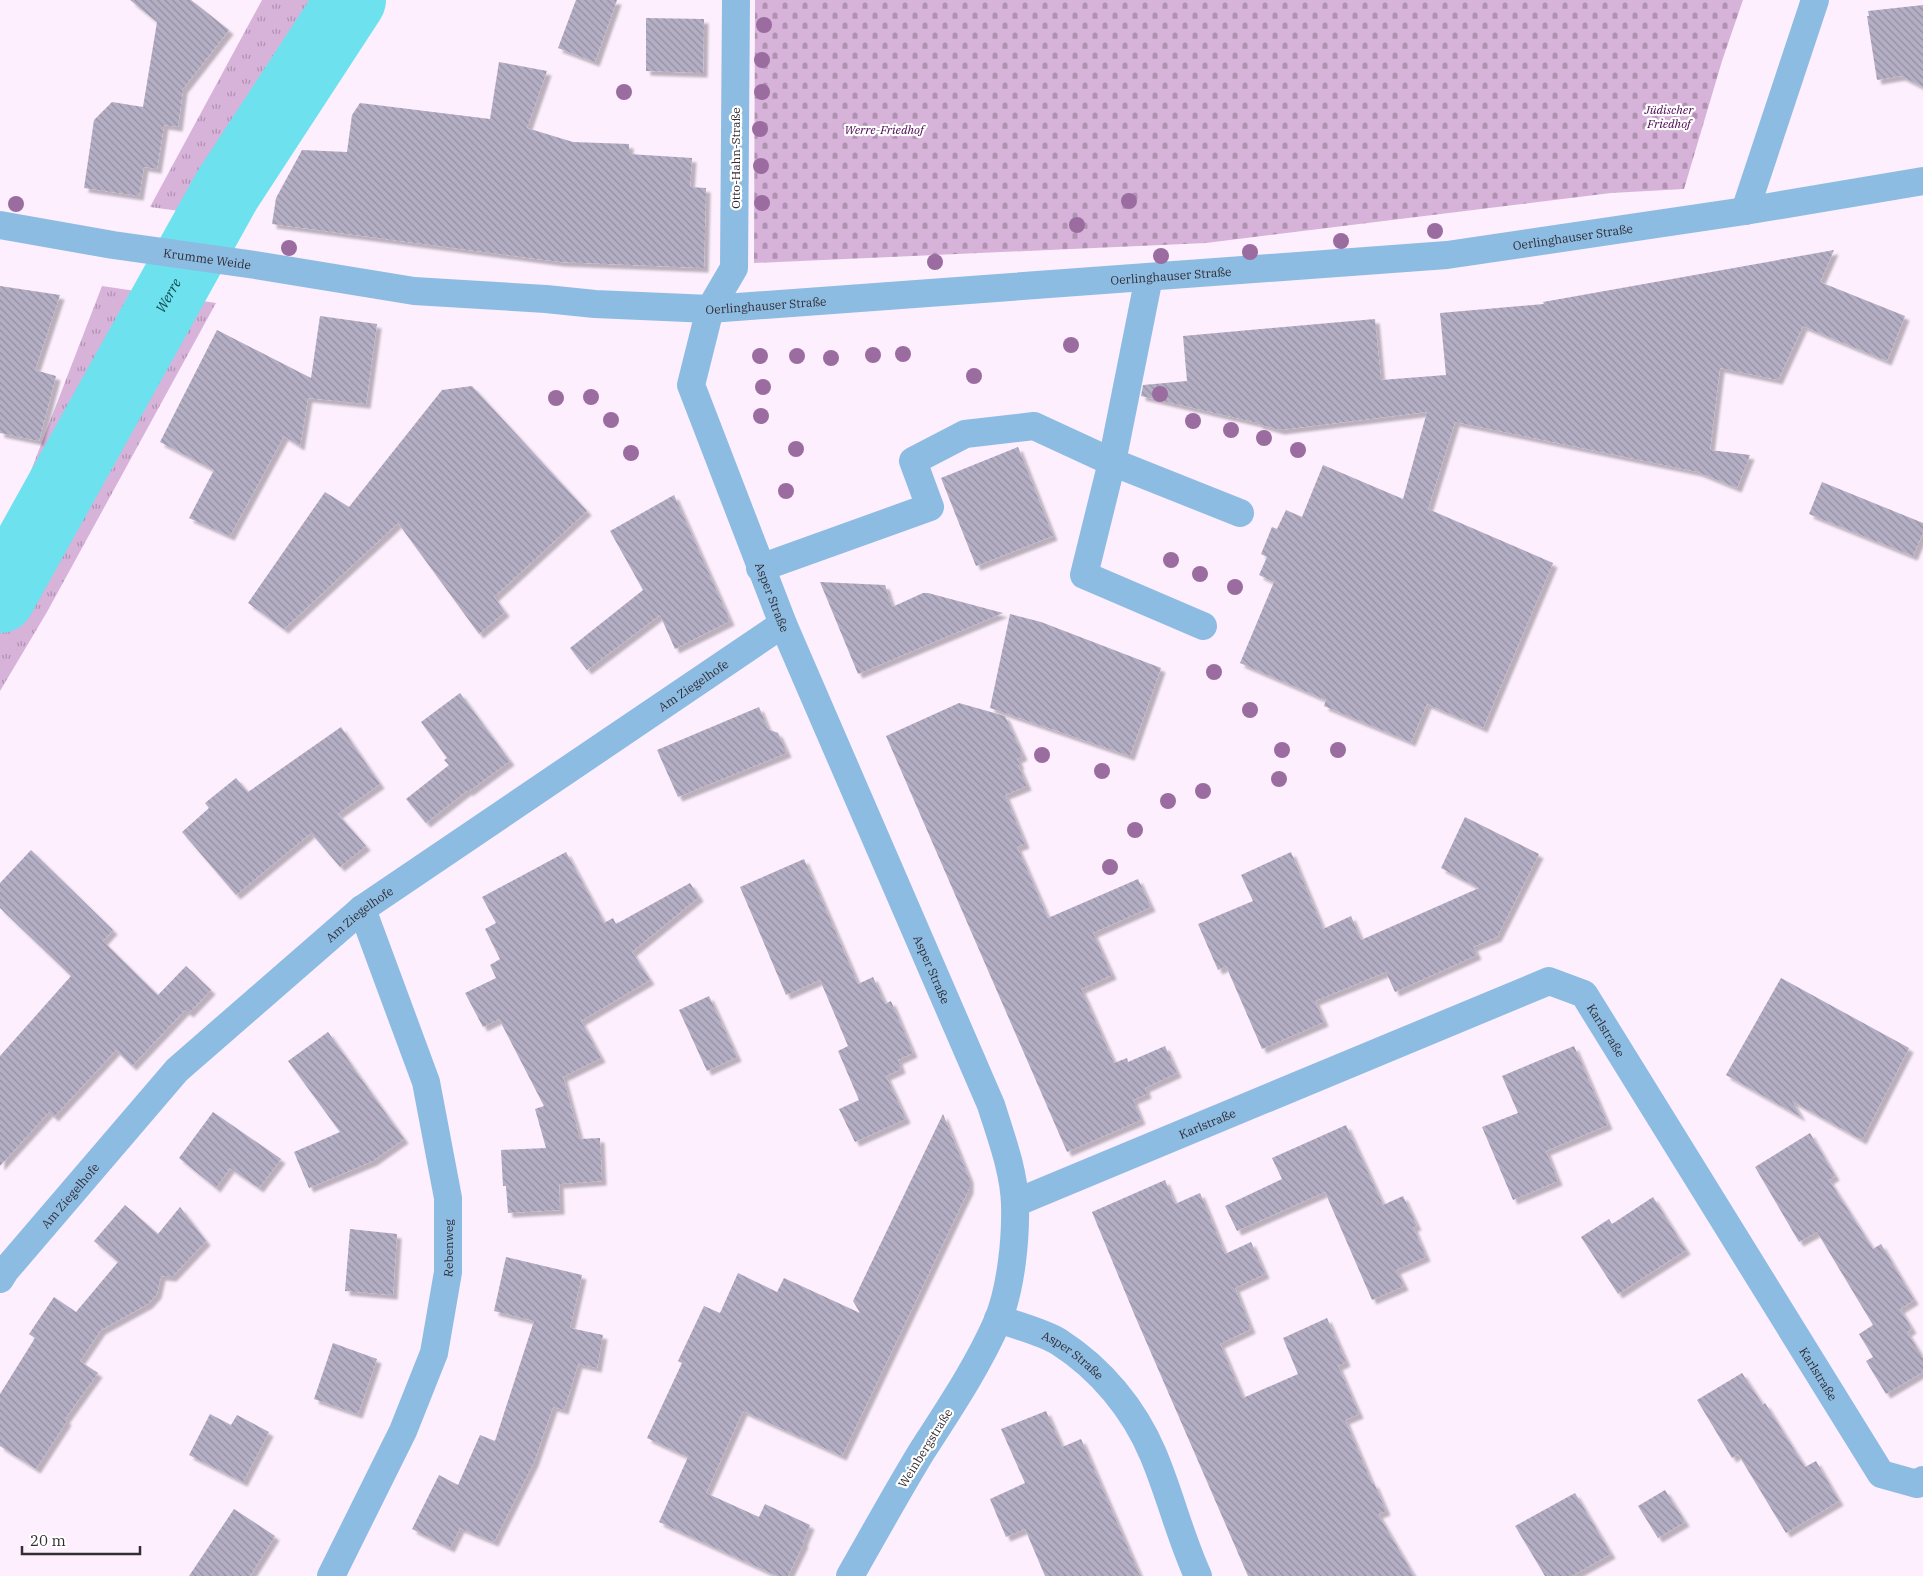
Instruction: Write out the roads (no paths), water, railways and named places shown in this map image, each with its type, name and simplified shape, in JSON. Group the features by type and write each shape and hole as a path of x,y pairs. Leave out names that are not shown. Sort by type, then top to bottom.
{"street":[{"name":"Otto-Hahn-Straße","path":"710,310 734,268 736,0"},
{"path":"1745,211 1815,0"},
{"name":"Oerlinghauser Straße","path":"414,291 710,310 1447,255 1745,211 1923,181"},
{"name":"Krumme Weide","path":"0,225 113,246 255,265 414,291"},
{"path":"1149,277 1112,462 1084,575 1203,626"},
{"name":"Asper Straße","path":"710,310 691,384 783,624 991,1105 1009,1165 1015,1203 1014,1248 1006,1291 998,1319 1058,1341 1096,1370 1125,1403 1153,1453 1190,1559 1198,1576"},
{"path":"760,568 930,507 913,461 965,434 1034,426 1112,462 1240,513"},
{"name":"Am Ziegelhofe","path":"0,1279 5,1270 177,1070 362,909 783,624"},
{"name":"Rebenweg","path":"330,1576 403,1431 434,1353 448,1272 448,1198 426,1082 362,909"},
{"name":"Karlstraße","path":"1015,1203 1550,981 1584,994 1881,1474 1917,1484 1923,1480"},
{"name":"Weinbergstraße","path":"850,1576 899,1489 966,1380 998,1319"}],"waterway":[{"name":"Werre","path":"0,598 227,190 351,0"}],"park label":[{"name":"Jüdischer Friedhof","path":"1669,116"},
{"name":"Werre-Friedhof","path":"884,129"}]}
